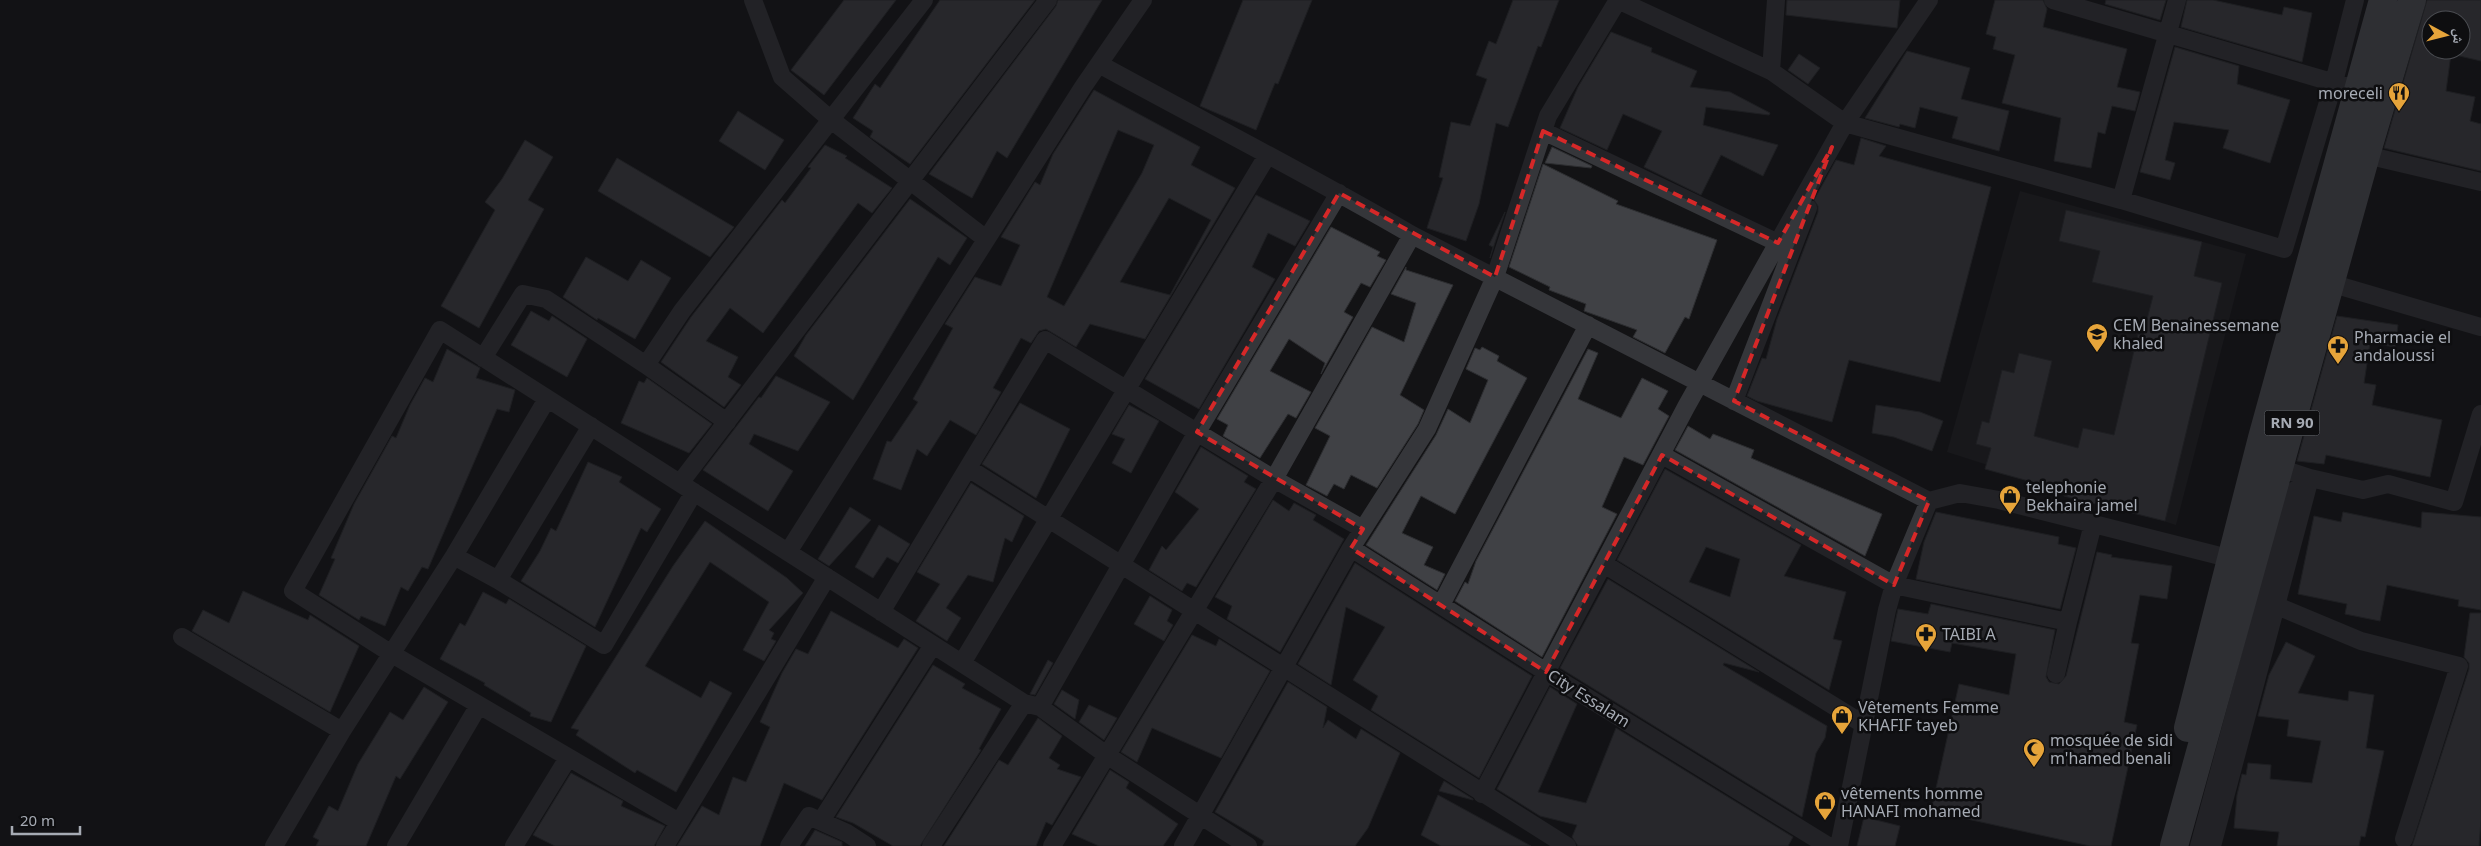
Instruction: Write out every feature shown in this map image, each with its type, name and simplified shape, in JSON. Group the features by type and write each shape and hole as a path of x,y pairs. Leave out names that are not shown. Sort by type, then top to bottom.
{"main road":[{"name":"RN 90","path":"2174,846 2242,561 2262,438 2346,86 2383,0"},
{"name":"RN 90","path":"2158,846 2242,561 2296,474 2330,283 2412,0"}],"street":[{"path":"754,0 782,77 830,119 986,239"},
{"path":"646,365 682,311 924,0"},
{"path":"454,556 498,580 604,645 687,488 727,422 1048,0"},
{"path":"788,552 986,239 1099,64 1143,0"},
{"path":"1183,846 1351,548 1427,429 1495,277 1548,116 1618,0 1771,71 1845,123 2121,200 2284,249 2346,86 2355,0"},
{"path":"1771,71 1776,0"},
{"path":"1482,794 1700,383 1778,242 1845,123 1929,0"},
{"path":"2053,0 2346,86"},
{"path":"2121,200 2177,0"},
{"path":"1099,64 1339,193 1412,235 1929,501 1960,493 1999,500 2242,561"},
{"path":"1543,131 1778,242"},
{"path":"1734,401 1832,147"},
{"path":"2366,154 2481,182"},
{"path":"962,663 1128,390 1267,156"},
{"path":"931,846 1032,705 1121,566 1197,432 1339,193"},
{"path":"1052,846 1274,479 1412,235"},
{"path":"2330,283 2481,327"},
{"path":"483,358 523,294 546,299 646,365 727,422"},
{"path":"1441,604 1588,325"},
{"path":"679,822 392,654 293,591 440,330 933,645 1032,705 1248,846"},
{"path":"881,612 1045,340 1274,479 1364,529"},
{"path":"274,846 342,731 454,556 547,399"},
{"path":"2296,474 2363,490 2388,484 2454,502 2481,414"},
{"path":"498,580 591,426"},
{"path":"1662,455 1894,585 2068,622"},
{"path":"968,468 1567,846"},
{"path":"2212,846 2277,606 2296,474"},
{"path":"2199,846 2296,474"},
{"path":"1839,846 1886,610 1894,585 1929,501"},
{"path":"2056,674 2093,524"},
{"name":"City Essalam","path":"1351,548 1546,672 1828,846"},
{"path":"1604,564 1863,724"},
{"path":"665,846 827,577"},
{"path":"2277,606 2361,641 2459,666 2404,839"},
{"path":"182,637 342,731"},
{"path":"821,822 933,645"},
{"path":"396,846 479,705"},
{"path":"518,844 568,758"},
{"path":"789,846 809,816 846,832 867,846"}],"highlighted area":[{"path":"1543,131 1778,243 1832,147 1734,401 1929,501 1894,585 1662,455 1546,672 1351,548 1363,529 1197,432 1339,193 1495,277"}],"shaded area":[{"name":"CEM Benainessemane khaled","path":"2020,191 2246,254 2176,525 1947,452"}],"building":[{"path":"844,0 896,0 824,95 791,70"},
{"path":"940,0 1035,0 910,164 870,137 873,131 853,118 875,84 880,88"},
{"path":"1058,0 1102,0 1007,158 997,151 972,198 929,174 1056,6"},
{"path":"1243,0 1312,0 1278,84 1275,83 1256,130 1200,106"},
{"path":"1513,0 1559,0 1541,47 1538,46 1508,127 1496,123 1479,204 1466,241 1427,228 1443,178 1439,177 1451,122 1470,126 1487,79 1476,75 1489,41 1496,44"},
{"path":"1787,0 1900,0 1897,28 1786,15"},
{"path":"1995,0 2043,0 2047,9 2043,27 2127,49 2117,87 2140,92 2135,111 2112,106 2105,134 2098,132 2091,168 2054,161 2061,118 2002,103 2015,55 1993,49 1996,37 1986,34"},
{"path":"2106,0 2166,0 2160,20 2105,4"},
{"path":"2187,0 2213,0 2282,15 2284,7 2312,13 2302,62 2181,27"},
{"path":"2427,0 2481,0 2481,61 2471,59 2471,10 2424,10"},
{"path":"2421,21 2421,60 2450,60 2446,91 2475,97 2470,121 2481,124 2481,171 2384,148"},
{"path":"1611,32 1652,48 1651,52 1697,71 1690,87 1730,92 1770,113 1769,115 1706,107 1703,125 1778,145 1763,176 1721,155 1701,195 1644,167 1662,131 1623,114 1607,150 1560,128 1578,87"},
{"path":"2175,47 2239,66 2237,84 2290,100 2270,163 2223,148 2229,130 2174,122 2165,160 2175,163 2170,180 2140,172"},
{"path":"1907,51 1970,68 1961,99 2009,111 1999,151 1952,138 1958,117 1920,107 1915,128 1900,124 1899,127 1865,118"},
{"path":"1799,54 1820,68 1808,84 1788,70"},
{"path":"1094,90 1200,147 1191,165 1235,188 1145,339 1090,324 1076,347 1046,329 1039,331 1031,343 1021,338 993,388 1001,392 976,435 950,420 927,456 917,449 901,490 873,479 887,441 891,442 918,402 913,399 953,328 945,324 975,277 1001,286 1020,245 1001,237 1035,182 1040,185 1053,154","holes":["1118,130 1154,145 1142,173 1064,306 1047,297","1169,198 1211,220 1170,295 1120,282"]},
{"path":"738,111 784,140 765,170 719,141"},
{"path":"1861,138 1886,146 1879,156 1991,187 1940,382 1849,360 1832,422 1757,401 1747,396 1762,358 1766,359 1777,319 1818,212 1818,206 1814,200 1836,160 1854,165"},
{"path":"525,140 553,157 528,200 544,209 479,328 441,306 495,210 485,202 502,179"},
{"path":"825,145 847,156 845,158 892,188 872,213 858,203 763,333 730,308 706,341 738,357 728,377 741,385 724,407 661,362 691,317 782,200 785,203 811,168 808,167"},
{"path":"1552,147 1592,166 1591,168 1545,163"},
{"path":"617,158 734,227 710,257 598,191"},
{"path":"1543,164 1618,201 1616,204 1717,240 1689,319 1685,317 1665,353 1633,337 1637,330 1584,311 1586,304 1549,290 1550,287 1509,267"},
{"path":"1256,195 1310,221 1295,246 1268,233 1252,267 1275,279 1199,409 1145,379"},
{"path":"910,199 967,238 950,265 938,257 853,400 794,356 806,335"},
{"path":"2066,210 2202,242 2194,276 2222,283 2165,521 2064,496 2065,491 1985,469 1991,448 1976,444 1982,421 1989,423 2002,370 2014,373 2019,353 2052,361 2034,436 2078,448 2083,428 2114,435 2138,334 2143,335 2153,296 2092,282 2100,251 2059,241"},
{"path":"1505,212 1490,258 1493,247 1489,245"},
{"path":"1331,227 1380,252 1377,256 1386,260 1370,287 1361,283 1344,312 1353,317 1321,374 1325,363 1289,339 1270,371 1311,392 1296,418 1288,414 1260,458 1223,436 1228,425 1217,419"},
{"path":"586,257 628,281 641,260 671,278 635,339 598,318 597,320 563,297"},
{"path":"1406,267 1406,270 1453,285 1400,395 1424,410 1418,424 1377,488 1351,475 1344,489 1334,484 1327,496 1306,485 1330,436 1315,428 1372,327 1404,342 1416,303 1391,294"},
{"path":"531,311 549,321 552,316 587,339 567,377 511,345"},
{"path":"2337,316 2398,325 2395,347 2370,343 2364,383 2376,385 2372,405 2442,420 2430,477 2326,455 2324,464 2297,461"},
{"path":"1482,347 1499,356 1497,361 1527,378 1455,514 1421,496 1402,533 1433,547 1424,565 1445,574 1437,590 1366,545 1436,435 1448,409 1470,423 1488,380 1466,369 1475,348 1480,350"},
{"path":"447,349 480,368 476,378 515,390 509,412 497,409 428,569 422,567 408,591 401,587 385,626 361,616 359,620 319,595 335,559 331,558 354,504 392,436 396,438 410,405 425,378 433,382"},
{"path":"1588,349 1598,353 1578,399 1621,418 1642,378 1668,391 1658,409 1669,416 1643,465 1624,457 1602,507 1617,514 1542,657 1455,601 1465,582 1468,584 1476,561"},
{"path":"776,376 830,402 798,451 754,434 749,444 793,471 768,511 703,470 759,397 761,398"},
{"path":"647,378 712,424 689,453 621,423 639,381 644,383"},
{"path":"1020,403 1070,429 1036,498 982,464"},
{"path":"1129,405 1159,421 1131,473 1112,463 1125,439 1112,434"},
{"path":"1876,405 1920,412 1943,421 1932,451 1894,437 1872,433"},
{"path":"1688,426 1710,439 1713,434 1754,450 1751,458 1882,514 1865,556 1675,450"},
{"path":"1201,447 1248,476 1244,482 1256,489 1196,587 1187,583 1182,591 1149,570 1162,546 1166,550 1199,509 1175,492"},
{"path":"588,462 622,477 619,482 661,509 647,532 641,528 595,627 521,581 540,551 551,528 556,531"},
{"path":"1665,469 1801,545 1784,576 1846,592 1833,639 1842,641 1829,690 1617,560","holes":["1706,547 1740,559 1730,597 1689,582"]},
{"path":"971,483 1024,516 1012,542 1005,538 993,582 968,575 946,608 961,618 947,641 916,621 940,584 917,572"},
{"path":"1273,500 1289,511 1294,503 1316,515 1313,520 1344,539 1280,652 1227,619 1232,606 1215,597"},
{"path":"850,507 871,520 829,566 818,559"},
{"path":"1936,512 2059,537 2058,544 2076,548 2060,609 1916,579 1924,542"},
{"path":"2343,512 2421,528 2422,512 2481,517 2481,610 2458,606 2459,600 2387,585 2380,621 2345,614 2347,604 2298,594 2314,516 2341,522"},
{"path":"705,521 787,578 803,593 769,630 774,633 771,639 776,641 764,661 743,650 769,602 710,562 645,666 701,698 710,681 732,693 676,792 637,770 635,773 576,735 579,730 571,728 673,566"},
{"path":"879,525 910,544 898,563 887,557 873,578 855,567"},
{"path":"2097,552 2112,555 2111,557 2172,566 2167,599 2140,595 2131,643 2139,644 2124,722 2137,725 2111,846 2090,846 1931,811 1959,684 2009,695 2016,654 1952,643 1950,652 1891,641 1898,609 1928,614 1931,604 2055,630 2046,677 2049,682 2059,684 2066,676"},
{"path":"1355,563 1532,676 1479,778 1371,710 1378,696 1353,680 1385,627 1346,607 1331,685 1298,664"},
{"path":"1608,579 1759,672 1724,663 1723,665 1827,726 1825,738 1816,753 1802,817 1560,668"},
{"path":"243,591 308,620 310,615 359,646 330,712 192,631 203,610 229,623"},
{"path":"483,592 506,604 509,599 586,646 551,722 530,716 531,713 484,685 485,683 440,659 460,623 465,626"},
{"path":"1150,596 1172,610 1167,621 1173,625 1164,641 1134,624"},
{"path":"831,611 898,648 904,639 918,648 822,800 784,783 760,846 677,846 702,806 719,815 733,777 746,782 770,727 760,722 782,673 796,649 808,654"},
{"path":"2470,613 2481,613 2481,820 2479,846 2412,846 2469,669 2469,663 2464,657"},
{"path":"1192,635 1216,646 1219,639 1270,671 1221,758 1152,728 1137,762 1121,752"},
{"path":"2286,642 2315,656 2298,693 2348,701 2349,691 2374,695 2366,748 2384,751 2365,837 2361,836 2359,846 2277,846 2279,832 2234,828 2237,795 2242,774 2246,775 2248,763 2271,765 2270,779 2312,783 2321,741 2287,736 2289,720 2258,716 2269,675"},
{"path":"1048,660 1053,663 1035,695 1030,694"},
{"path":"933,665 965,684 962,688 1001,709 979,749 981,750 920,846 893,846 853,823 836,817"},
{"path":"1288,682 1327,707 1323,728 1328,720 1356,739 1361,729 1400,753 1368,828 1355,846 1262,846 1264,841 1215,812"},
{"path":"424,687 448,702 400,779 396,776 366,846 316,846 319,840 313,837 329,806 338,811 358,764 390,712 403,720"},
{"path":"1550,687 1577,704 1538,792 1586,803 1616,728 1793,837 1788,846 1578,846 1572,837 1577,825 1540,816 1497,789"},
{"path":"1062,690 1079,700 1075,719 1054,704"},
{"path":"1089,705 1117,718 1104,740 1079,722"},
{"path":"1038,718 1062,736 1049,758 1060,765 1057,769 1081,777 1052,825 1046,822 1036,846 944,846 999,760 1008,765"},
{"path":"1110,770 1129,782 1126,788 1178,824 1163,846 1099,846 1072,834"},
{"path":"571,773 623,801 621,806 665,826 654,846 555,846 533,835"},
{"path":"1444,781 1473,799 1473,800 1439,791"},
{"path":"1438,795 1531,846 1441,846 1421,835"},
{"path":"1864,817 1900,826 1895,846 1857,846"},
{"path":"815,830 842,842 842,846 805,846"}],"place":[{"name":"moreceli","path":"2399,112"},
{"name":"CEM Benainessemane khaled","path":"2097,353"},
{"name":"Pharmacie el andaloussi","path":"2338,365"},
{"name":"telephonie Bekhaira jamel","path":"2010,515"},
{"name":"TAIBI A","path":"1926,653"},
{"name":"Vêtements Femme KHAFIF tayeb","path":"1842,735"},
{"name":"mosquée de sidi m'hamed benali","path":"2034,768"},
{"name":"vêtements homme HANAFI mohamed","path":"1825,821"}]}
